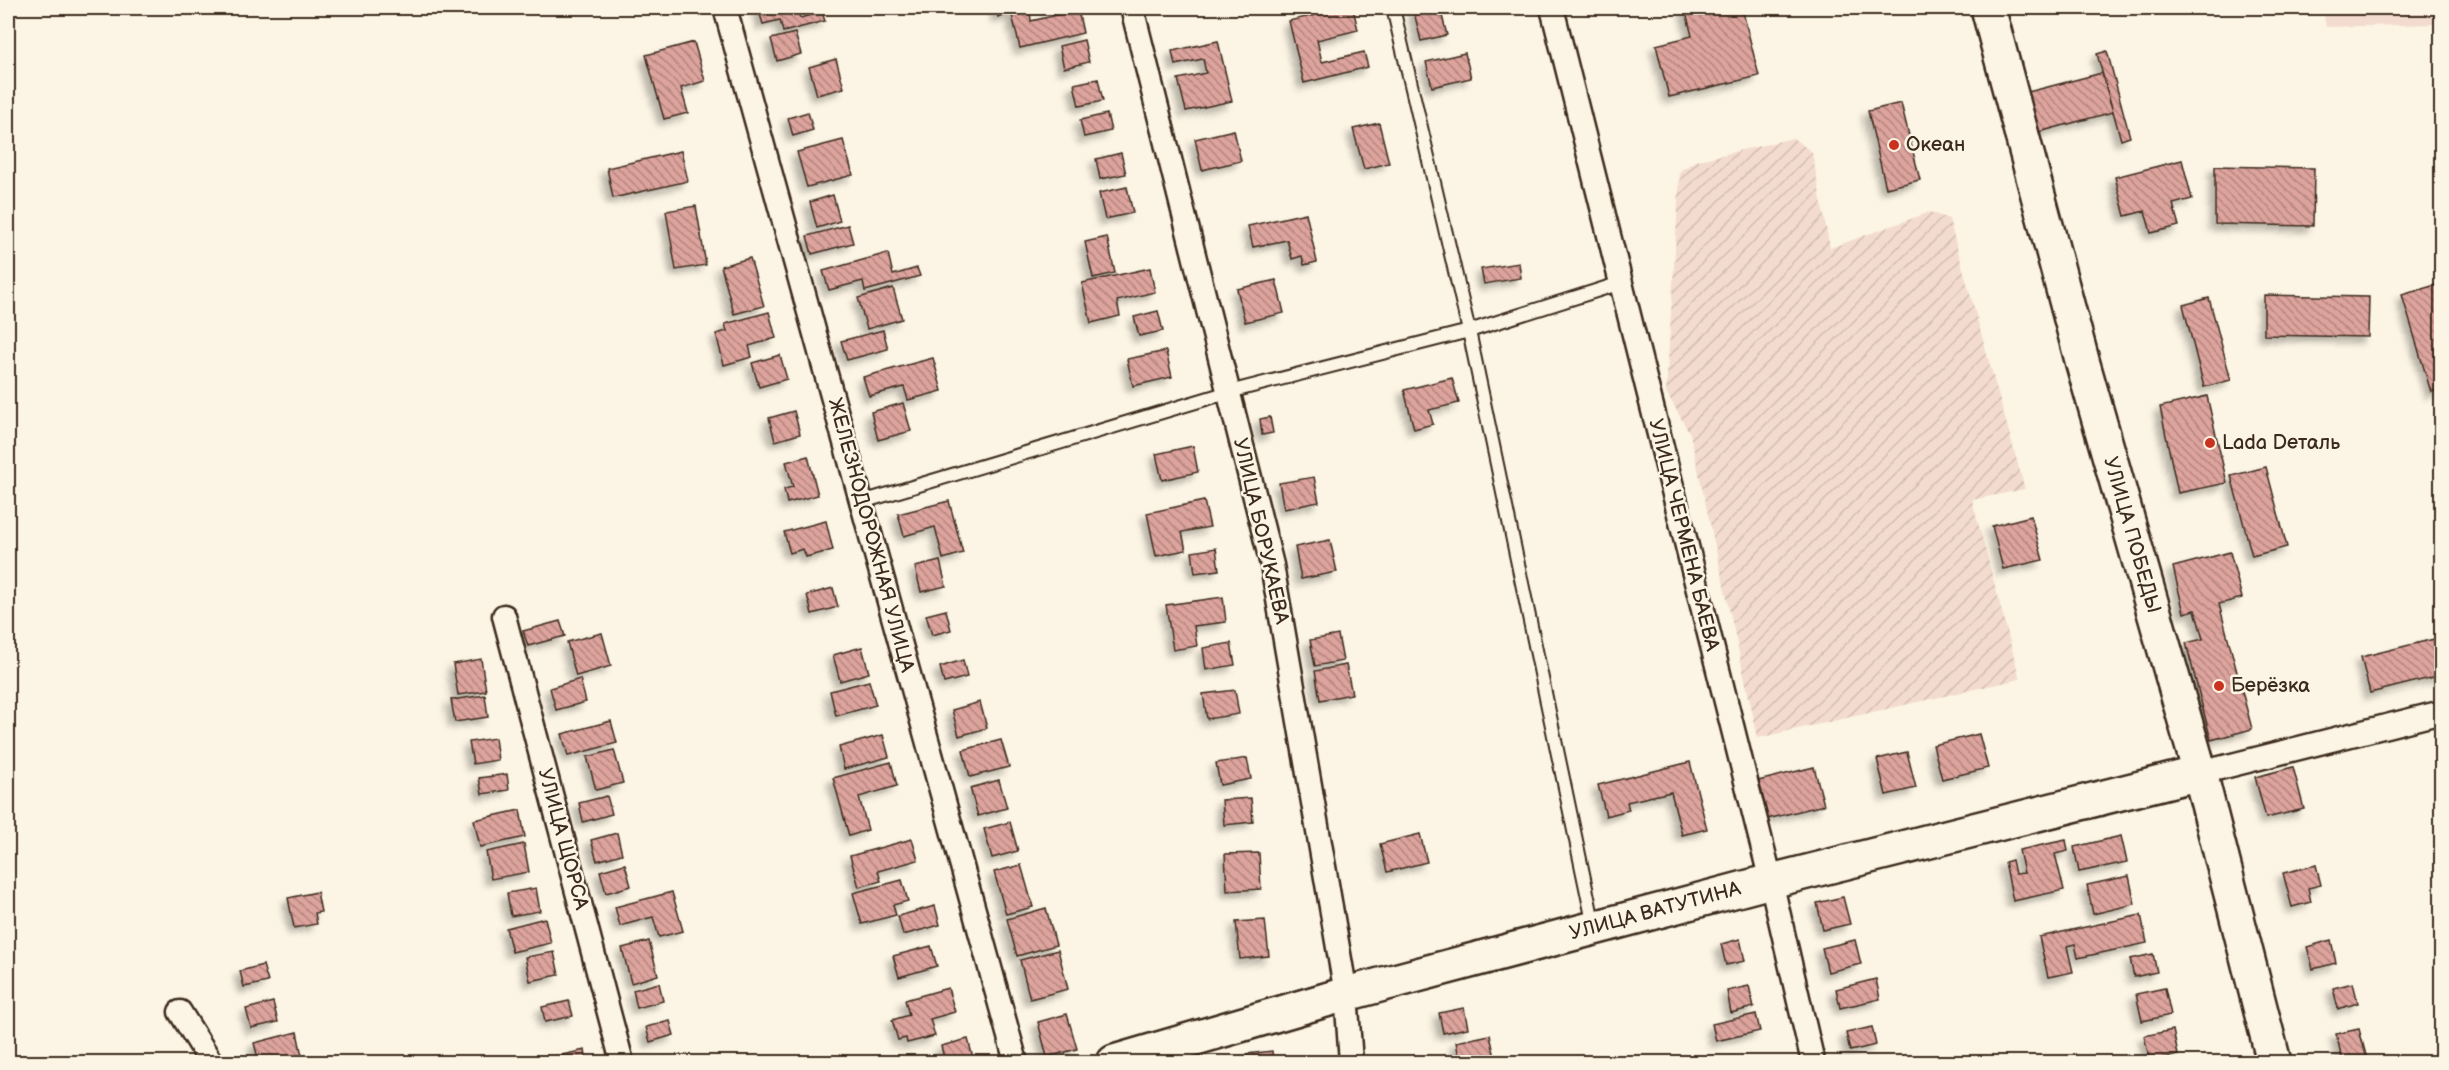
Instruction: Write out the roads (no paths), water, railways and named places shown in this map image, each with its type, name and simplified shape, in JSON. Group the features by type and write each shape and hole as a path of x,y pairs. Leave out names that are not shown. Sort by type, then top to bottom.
{"street":[{"name":"ЖЕЛЕЗНОДОРОЖНАЯ УЛИЦА","path":"725,8 1016,1062"},
{"name":"УЛИЦА БОРУКАЕВА","path":"1132,8 1272,565 1346,994 1351,1062"},
{"name":"УЛИЦА ЧЕРМЕНА БАЕВА","path":"1551,8 1771,880 1813,1062"},
{"name":"УЛИЦА ПОБЕДЫ","path":"1988,8 2083,364 2200,773 2274,1062"},
{"name":"УЛИЦА ЩОРСА","path":"504,616 622,1062"},
{"path":"2200,773 2442,712"},
{"name":"УЛИЦА ВАТУТИНА","path":"1114,1062 1346,994 1771,880 2200,773"},
{"path":"180,1012 211,1062"}],"lane":[{"path":"1393,8 1469,331 1594,928"},
{"path":"861,502 1229,392 1469,331 1621,283"}],"place":[{"name":"Океан","path":"1894,145"},
{"name":"Lada Dеталь","path":"2210,443"},
{"name":"Берёзка","path":"2219,686"}]}
